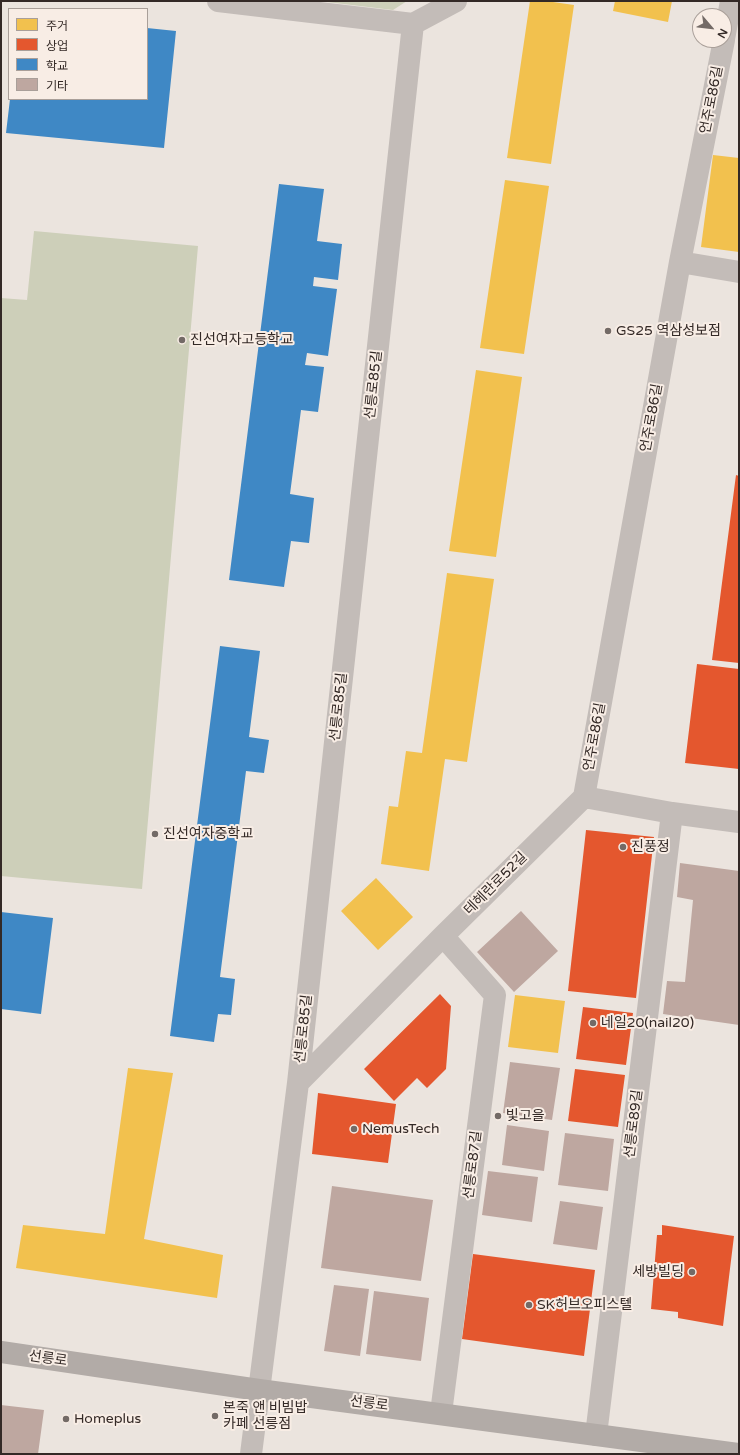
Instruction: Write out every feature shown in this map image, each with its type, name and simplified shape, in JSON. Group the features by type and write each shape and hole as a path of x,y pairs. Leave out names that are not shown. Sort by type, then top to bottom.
{"main road":[{"name":"선릉로","path":"1,1352 259,1390 441,1413 596,1435 654,1449 738,1454"}],"street":[{"path":"218,1 413,24 456,1"},
{"name":"선릉로85길","path":"251,1454 298,1082 413,24"},
{"name":"언주로86길","path":"584,797 680,262 722,48"},
{"path":"680,262 739,272"},
{"path":"584,797 672,813 739,822"},
{"name":"테헤란로52길","path":"298,1082 584,797"},
{"name":"선릉로89길","path":"596,1435 672,813"},
{"name":"선릉로87길","path":"441,1413 495,995 443,936"}],"green space":[{"path":"319,1 407,1 393,10"},
{"path":"34,231 198,246 142,889 1,876 1,298 27,300"}],"building: 주거":[{"path":"530,1 546,1 574,5 551,164 507,158"},
{"path":"615,1 672,1 668,22 613,11"},
{"path":"713,155 739,158 739,252 701,247"},
{"path":"505,180 549,186 524,354 480,348"},
{"path":"476,370 522,377 496,557 449,551"},
{"path":"447,573 494,579 467,762 445,759 429,871 381,864 389,806 398,807 406,751 422,753"},
{"path":"376,878 413,917 378,950 341,911"},
{"path":"515,995 565,1001 558,1053 508,1047"},
{"path":"128,1068 173,1073 144,1239 223,1255 217,1298 16,1268 23,1225 105,1234"}],"building: 상업":[{"path":"736,475 739,476 739,663 712,660"},
{"path":"697,664 739,669 739,769 685,763"},
{"path":"586,830 654,837 636,998 568,991"},
{"path":"440,994 451,1006 446,1069 427,1088 417,1078 394,1101 364,1069"},
{"path":"583,1007 633,1013 626,1065 576,1059"},
{"path":"575,1069 625,1075 618,1127 568,1121"},
{"name":"NemusTech","path":"318,1093 396,1104 388,1163 312,1154"},
{"name":"세방빌딩","path":"662,1225 734,1236 723,1326 678,1318 678,1312 651,1309 657,1235 662,1235"},
{"name":"SK허브오피스텔","path":"473,1254 595,1270 584,1356 462,1339"}],"building: 학교":[{"path":"148,28 176,31 164,148 6,133 10,100 148,100"},
{"path":"279,184 324,189 317,241 342,244 338,280 314,277 313,286 337,289 328,356 307,353 305,365 324,367 318,412 301,410 290,494 314,498 309,543 291,541 284,587 229,580"},
{"path":"220,646 260,651 249,737 269,740 264,773 246,771 220,977 235,979 231,1015 218,1014 214,1042 170,1036"},
{"path":"1,912 53,918 41,1014 1,1009"}],"building: 기타":[{"path":"680,863 739,871 739,1025 663,1014 667,981 685,982 693,900 677,897"},
{"path":"521,911 558,951 514,992 477,952"},
{"path":"510,1062 560,1068 552,1120 503,1113"},
{"path":"507,1125 549,1131 544,1171 502,1165"},
{"path":"565,1133 614,1139 608,1191 558,1185"},
{"path":"488,1171 538,1177 532,1222 482,1215"},
{"path":"332,1186 433,1200 421,1281 321,1268"},
{"path":"560,1201 603,1207 597,1250 553,1244"},
{"path":"334,1285 369,1289 360,1356 324,1351"},
{"path":"374,1291 429,1298 421,1361 366,1354"},
{"path":"1,1405 44,1410 38,1454 1,1454"}],"place":[{"name":"GS25 역삼성보점","path":"608,331"},
{"name":"진선여자고등학교","path":"182,340"},
{"name":"진선여자중학교","path":"155,834"},
{"name":"진풍정","path":"623,847"},
{"name":"네일20(nail20)","path":"593,1023"},
{"name":"빛고을","path":"498,1116"},
{"name":"NemusTech","path":"354,1129"},
{"name":"세방빌딩","path":"692,1272"},
{"name":"SK허브오피스텔","path":"529,1305"},
{"name":"본죽 앤 비빔밥 카페 선릉점","path":"215,1416"},
{"name":"Homeplus","path":"66,1419"}]}
